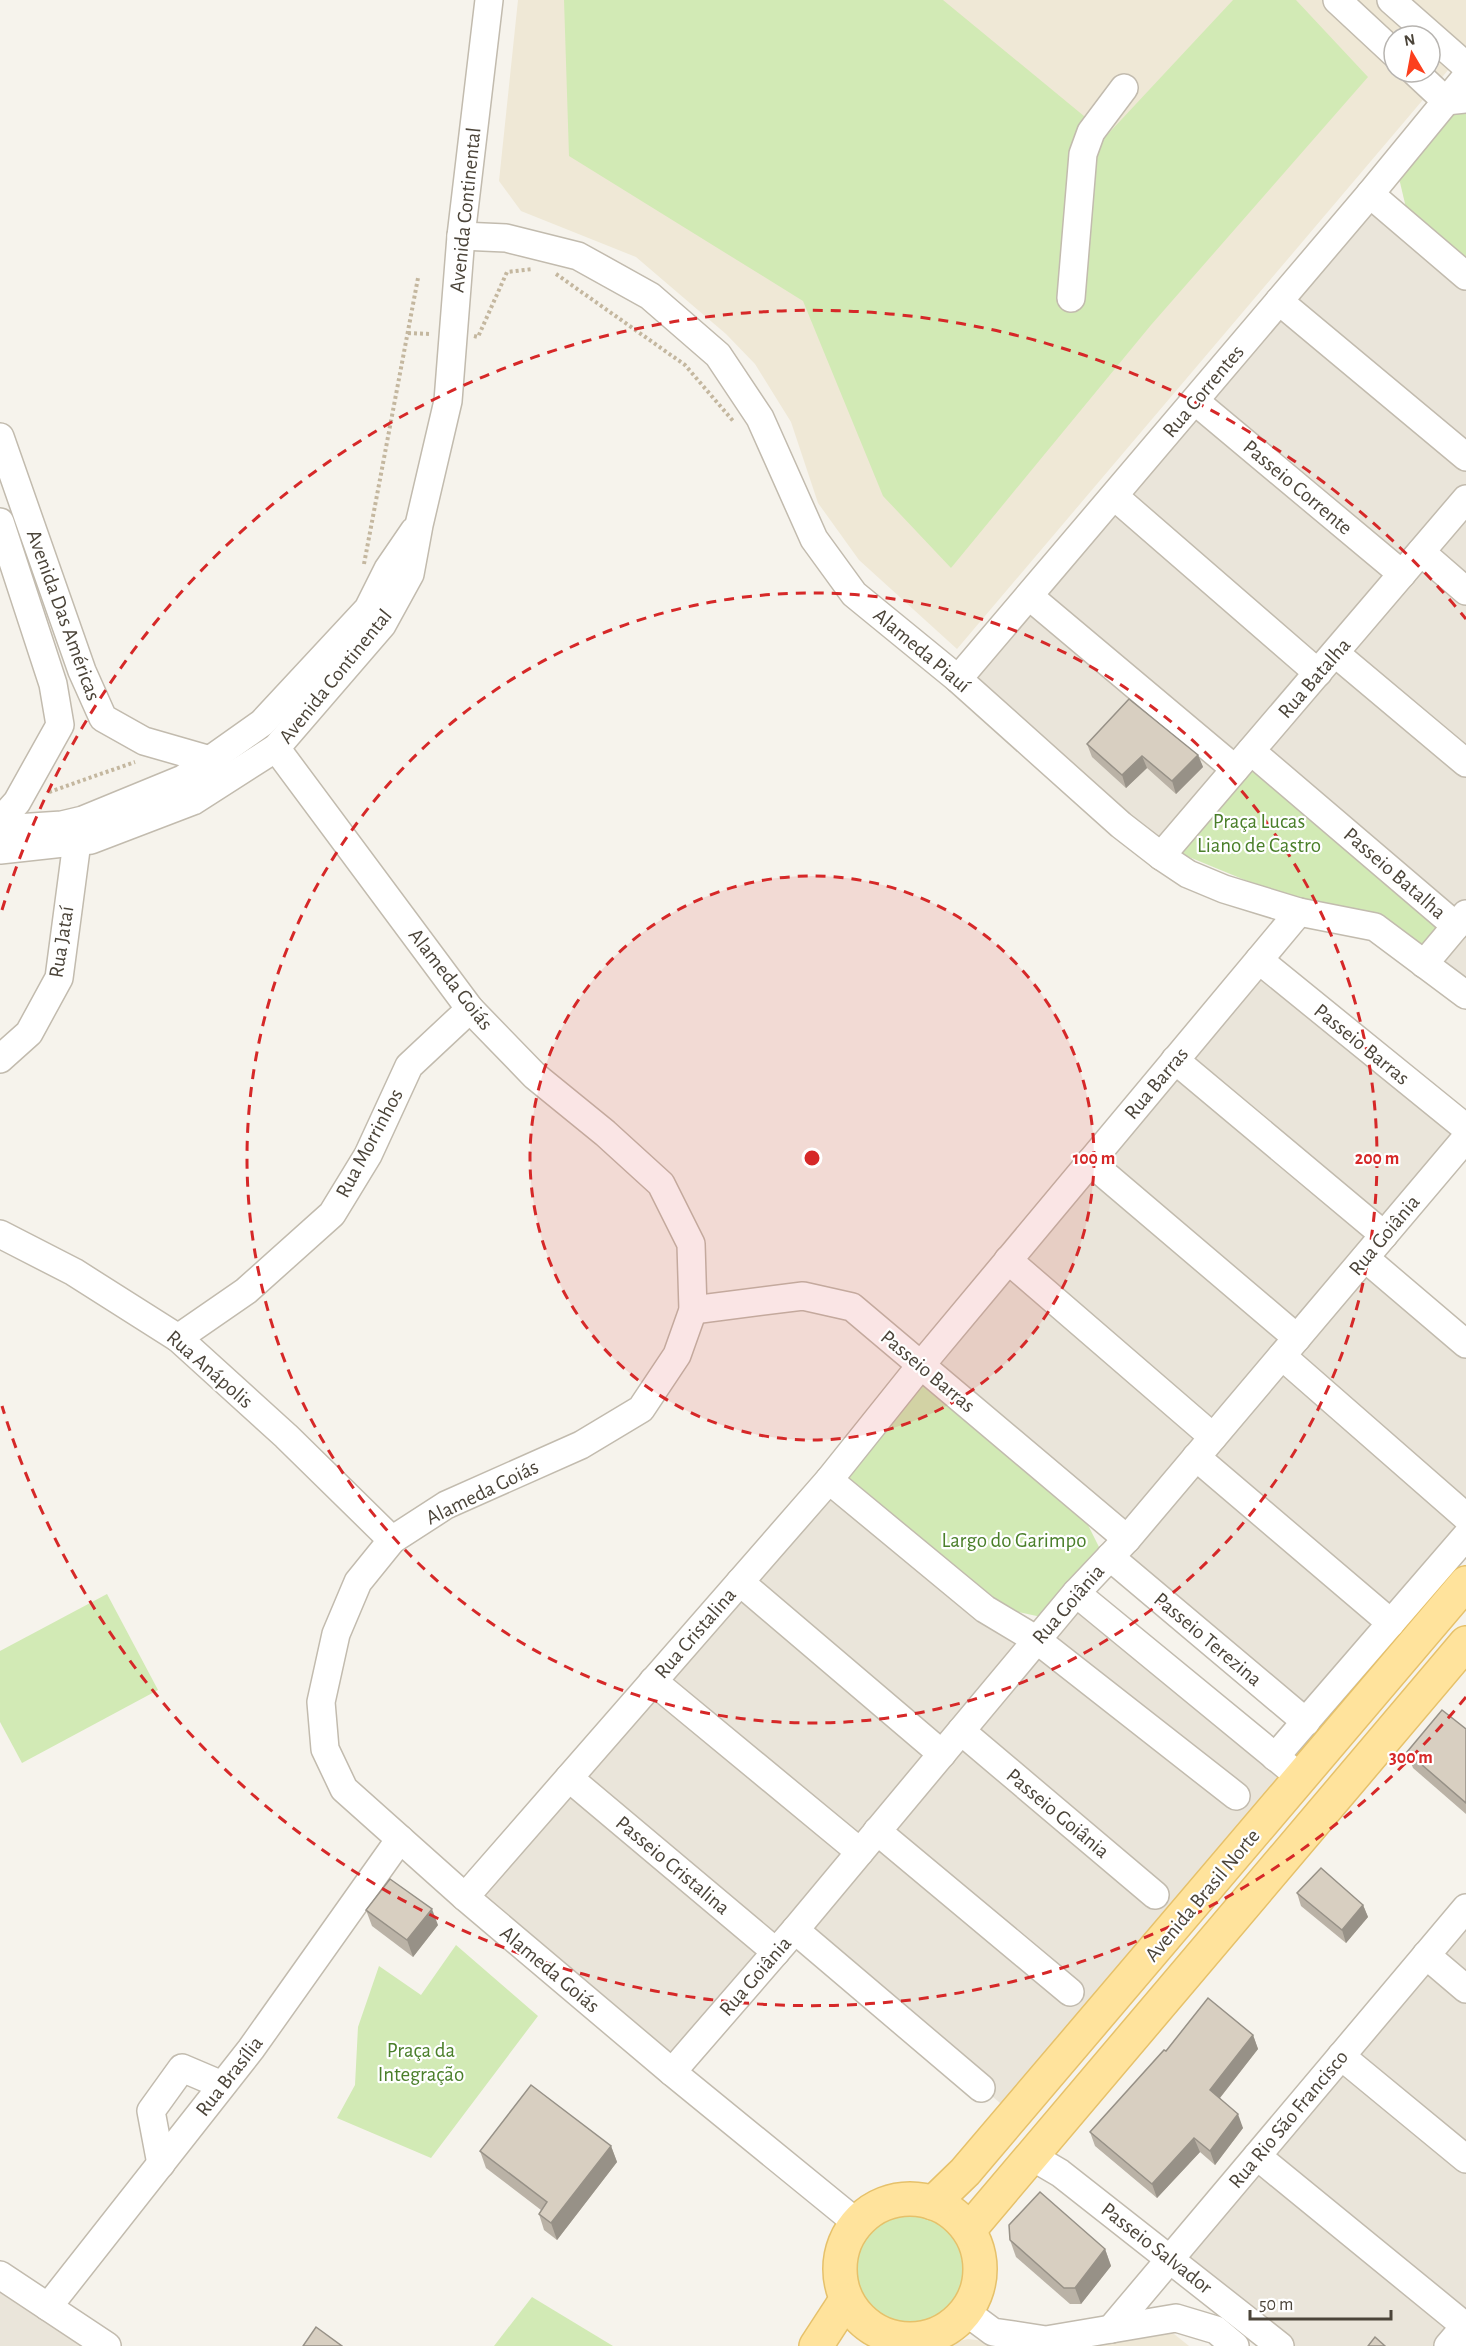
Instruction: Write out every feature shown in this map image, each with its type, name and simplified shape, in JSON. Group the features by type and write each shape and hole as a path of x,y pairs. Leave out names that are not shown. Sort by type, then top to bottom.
{"main road":[{"name":"Avenida Brasil Norte","path":"933,2203 965,2172 1466,1583"},
{"name":"Avenida Brasil Norte","path":"969,2230 1466,1643"},
{"path":"912,2199 933,2203 953,2213 969,2230 978,2250 981,2271 977,2293 966,2312 950,2328 929,2337 880,2340 846,2300 840,2280 840,2260 846,2240 857,2223 873,2210 892,2202 912,2199"},
{"path":"816,2346 846,2300"}],"street":[{"name":"Avenida Continental","path":"0,850 91,840 193,801 276,748 382,625 410,574 448,401 461,236 489,0"},
{"path":"1337,0 1382,42"},
{"path":"1391,0 1466,66"},
{"name":"Rua Correntes","path":"958,679 1370,194 1456,100 1466,77"},
{"path":"1432,84 1456,100"},
{"path":"1071,298 1083,154 1091,132 1124,88"},
{"path":"1370,194 1466,276"},
{"name":"Alameda Piauí","path":"461,236 506,238 579,256 650,296 718,355 760,418 814,539 854,594 958,679 1121,825 1161,856 1188,874 1224,889 1299,912 1375,927 1466,995"},
{"path":"1279,301 1466,457"},
{"name":"Passeio Corrente","path":"1195,400 1402,574"},
{"name":"Avenida Das Américas","path":"0,437 88,684 103,718 144,741 210,760"},
{"path":"1114,496 1318,673"},
{"name":"Rua Batalha","path":"1161,856 1466,500"},
{"name":"Avenida Das Américas","path":"0,522 54,694 60,725 8,812"},
{"name":"Avenida Continental","path":"0,829 62,825 83,820 183,779 262,723 368,609 388,569 419,525"},
{"path":"1421,552 1466,591"},
{"path":"1029,596 1243,760"},
{"path":"1335,652 1466,763"},
{"path":"54,694 88,684"},
{"name":"Alameda Goiás","path":"276,748 470,1010 535,1076 605,1133 661,1184 691,1244 693,1310 677,1355 641,1409 581,1445 446,1505 392,1540 358,1582 336,1634 321,1702 325,1749 344,1788 465,1897 672,2072 857,2223"},
{"name":"Passeio Batalha","path":"1243,760 1461,920"},
{"name":"Rua Jataí","path":"0,1059 28,1033 59,978 77,842"},
{"name":"Rua Barras","path":"921,1365 1299,912"},
{"path":"1424,964 1461,920"},
{"name":"Passeio Barras","path":"1259,960 1466,1128"},
{"name":"Rua Morrinhos","path":"178,1338 246,1291 332,1214 368,1155 409,1066 470,1010"},
{"path":"1175,1060 1384,1235"},
{"name":"Rua Goiânia","path":"672,2072 795,1930 1076,1593 1214,1437 1466,1138"},
{"path":"1090,1162 1289,1347 1466,1517"},
{"name":"Rua Anápolis","path":"0,1234 74,1272 178,1338 286,1436 392,1540"},
{"path":"1365,1258 1466,1344"},
{"path":"1008,1260 1214,1437"},
{"name":"Passeio Barras","path":"693,1310 803,1296 852,1307 921,1365 1118,1548"},
{"name":"Rua Cristalina","path":"465,1897 829,1480 921,1365"},
{"path":"1196,1457 1391,1623"},
{"path":"829,1480 985,1610 1037,1640 1236,1796"},
{"path":"1275,1757 1466,1536"},
{"name":"Passeio Terezina","path":"1118,1548 1306,1722"},
{"path":"740,1582 942,1754"},
{"path":"1076,1593 1301,1778"},
{"path":"653,1681 860,1852"},
{"name":"Passeio Goiânia","path":"961,1731 1155,1895"},
{"name":"Passeio Cristalina","path":"569,1778 776,1952"},
{"path":"877,1831 1070,1992"},
{"name":"Rua Brasília","path":"48,2307 251,2049 400,1839"},
{"name":"Rua Rio São Francisco","path":"1111,2329 1466,1908"},
{"path":"795,1930 981,2088"},
{"path":"1426,1955 1466,1989"},
{"path":"1341,2056 1466,2159"},
{"path":"161,2163 151,2111 182,2068 222,2085"},
{"name":"Passeio Salvador","path":"1031,2156 1060,2173 1280,2346"},
{"path":"1257,2156 1460,2332"},
{"path":"0,2275 107,2346"},
{"path":"966,2312 993,2332 1046,2340 1176,2318 1216,2330 1235,2346"}],"path":[{"path":"408,333 478,337 507,272 536,268"},
{"path":"555,274 685,365 737,427"},
{"path":"363,568 418,278"},
{"path":"8,812 173,750"}],"shaded area":[{"path":"518,0 1466,0 1466,49 1442,77 1442,24 1382,24 1382,84 1436,84 957,649 859,560 818,503 791,422 755,364 726,334 636,257 521,211 499,181"},
{"path":"1370,199 1466,279 1466,495 1161,854 963,678"},
{"path":"1466,503 1466,913 1456,925 1254,751"},
{"path":"1466,917 1466,992 1428,962"},
{"path":"1259,963 1466,1131 1127,1534 923,1365"},
{"path":"1365,1259 1466,1346 1466,1532 1306,1720 1113,1557"},
{"path":"829,1481 1034,1642 672,2068 467,1897"},
{"path":"1076,1595 1300,1779 1013,2114 797,1930"},
{"path":"1466,1911 1466,2322 1446,2346 1283,2346 1174,2258"},
{"path":"0,2279 102,2346 0,2346"},
{"path":"1169,2330 1189,2346 1071,2346"},
{"path":"968,2339 1026,2346 936,2346"}],"green space":[{"path":"564,0 943,0 1107,135 1233,0 1296,0 1368,77 1151,325 951,568 883,496 803,301 569,156"},
{"path":"1450,113 1466,114 1466,265 1407,212 1398,174"},
{"name":"Praça Lucas Liano de Castro","path":"1254,764 1446,924 1426,948 1376,913 1276,893 1177,852"},
{"name":"Largo do Garimpo","path":"923,1378 1079,1507 1102,1553 1046,1618 987,1605 838,1478"},
{"path":"107,1594 158,1690 22,1763 0,1722 0,1651"},
{"name":"Praça da Integração","path":"456,1945 538,2016 431,2158 337,2118 355,2085 358,2027 379,1966 421,1995"},
{"path":"908,2212 930,2216 940,2221 956,2237 961,2247 965,2269 961,2291 956,2301 940,2317 930,2322 908,2326 886,2322 876,2317 860,2301 855,2291 851,2269 855,2247 860,2237 876,2221 886,2216"},
{"path":"532,2297 613,2346 494,2346"}],"building":[{"path":"1129,699 1198,755 1172,781 1142,756 1122,775 1087,744"},
{"path":"1442,1710 1466,1729 1466,1803 1407,1752"},
{"path":"1321,1868 1363,1905 1342,1930 1297,1893"},
{"path":"390,1879 432,1909 407,1940 366,1910"},
{"path":"1208,1998 1253,2035 1210,2090 1238,2114 1210,2151 1194,2138 1152,2184 1090,2132 1164,2050 1166,2051"},
{"path":"531,2085 611,2146 551,2223 539,2214 547,2202 480,2151"},
{"path":"1040,2192 1105,2249 1075,2288 1064,2288 1010,2240 1009,2225"},
{"path":"316,2327 342,2346 303,2346"},
{"path":"1375,2337 1385,2346 1368,2346"}]}
